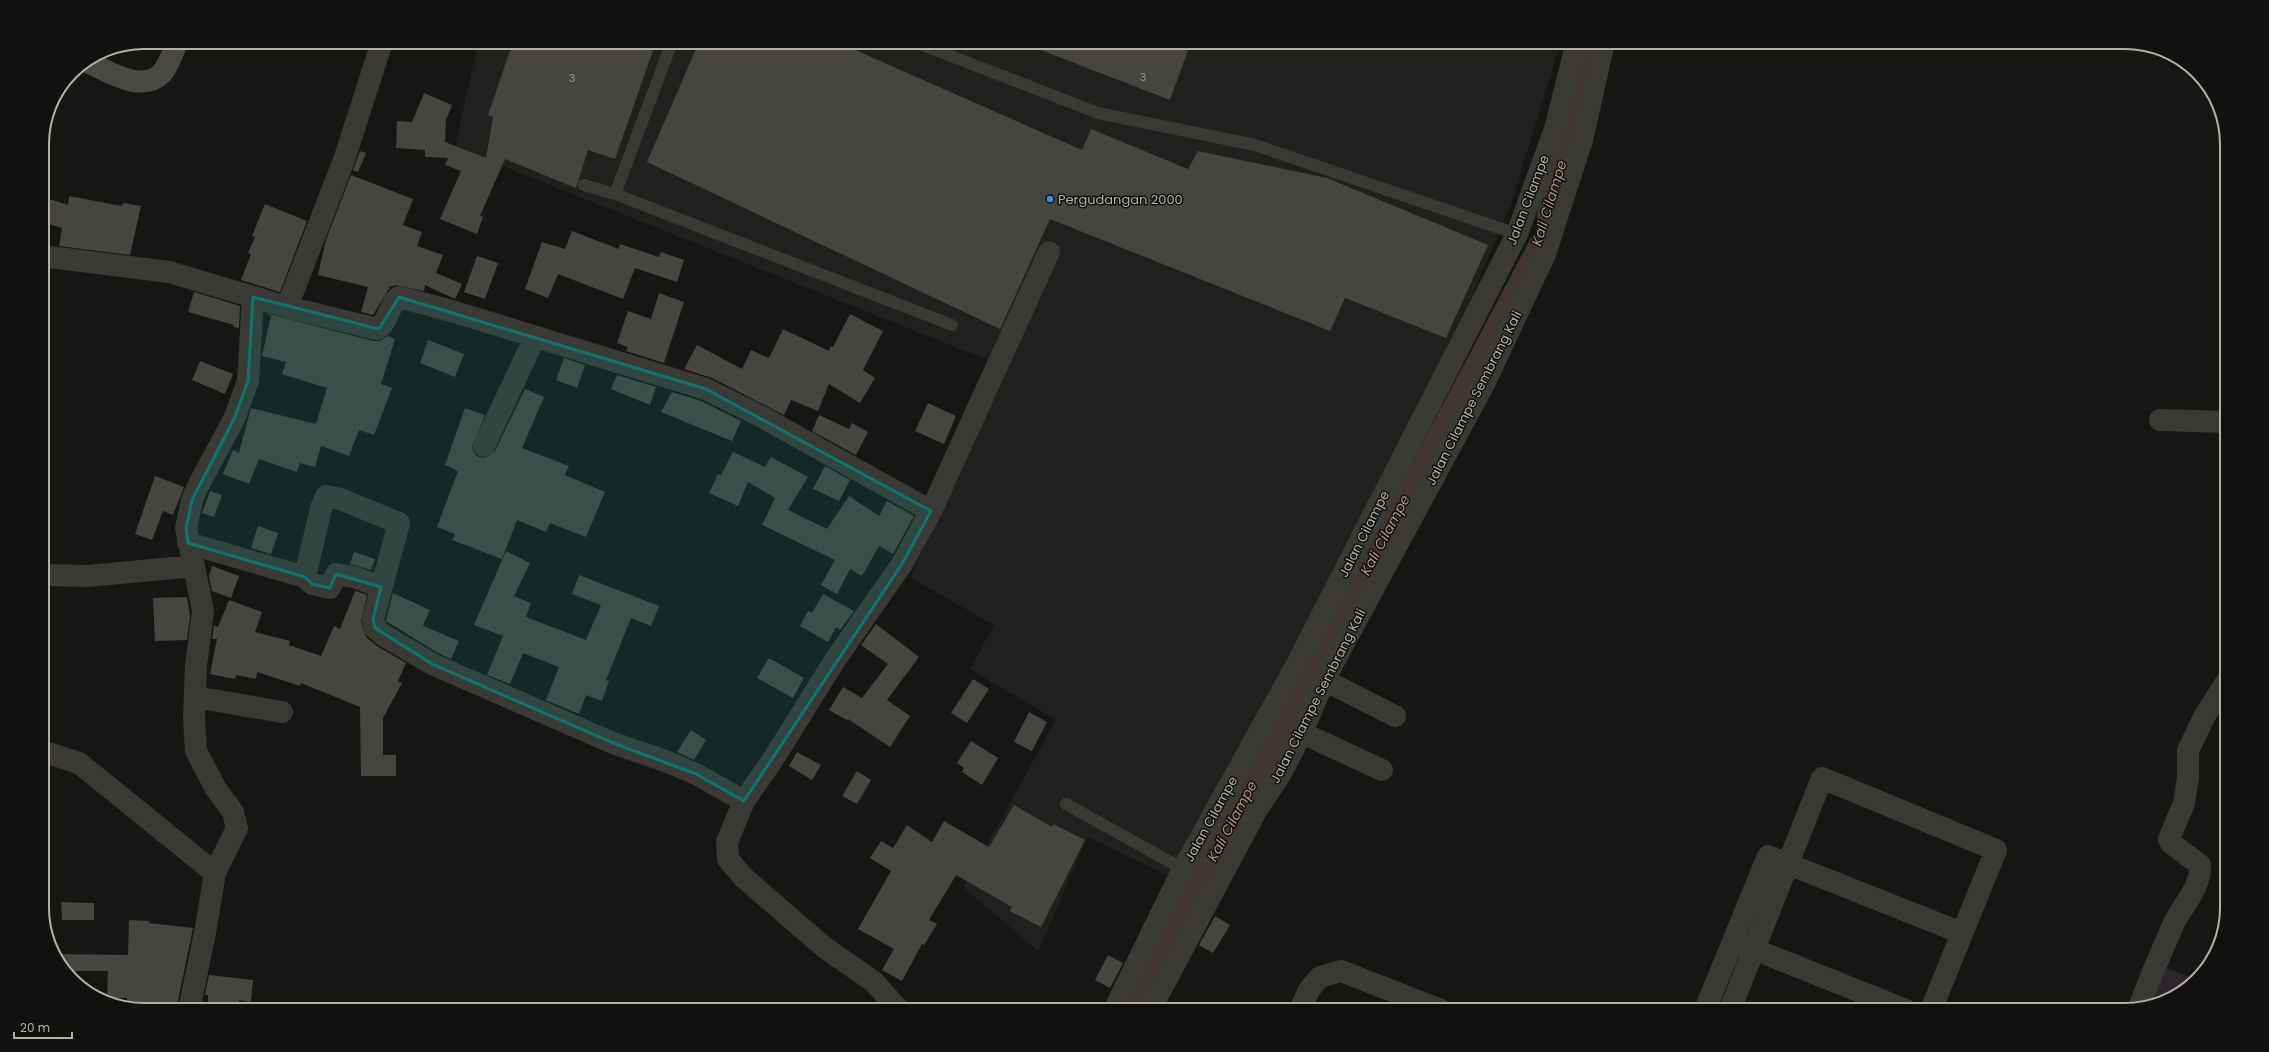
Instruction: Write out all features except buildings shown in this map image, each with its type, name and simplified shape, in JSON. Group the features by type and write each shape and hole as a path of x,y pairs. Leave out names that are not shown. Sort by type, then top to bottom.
{"street":[{"path":"92,64 132,82 149,81 162,73 173,49"},
{"path":"287,307 344,160 380,49"},
{"name":"Jalan Cilampe","path":"1117,1003 1183,869 1297,664 1517,234 1555,128 1575,49"},
{"name":"Jalan Cilampe Sembrang Kali","path":"1154,1003 1256,811 1280,775 1302,733 1324,680 1477,397 1545,254 1582,140 1602,49"},
{"path":"893,1003 874,982 824,947 744,877 728,859 727,842 744,801 772,761 835,660 902,564 931,511 1049,252"},
{"path":"49,257 169,272 287,307 377,329 385,321 394,301 399,297 706,389 764,418 931,511"},
{"path":"190,1003 205,933 215,873 237,828 233,812 216,789 196,751 195,697 202,611 186,528 192,500 234,419 248,381 253,297"},
{"path":"484,446 534,337"},
{"path":"2160,420 2220,422"},
{"path":"305,577 321,508 326,496 340,499 399,523 372,619 375,628 383,635 432,664 613,743 668,762 696,774 744,801"},
{"path":"188,542 305,577 312,584 330,588 336,574 354,577 381,588"},
{"path":"49,575 88,576 194,566"},
{"path":"1324,680 1395,716"},
{"path":"2141,1001 2149,980 2176,921 2196,888 2201,876 2200,865 2171,843 2169,839 2184,803 2188,778 2188,751 2204,717 2220,692"},
{"path":"195,697 282,712"},
{"path":"1302,733 1382,770"},
{"path":"49,753 79,763 215,873"},
{"path":"1733,1003 1822,778 1996,850 1934,1003"},
{"path":"1708,1003 1768,856 1962,933"},
{"path":"1734,941 1889,1003"},
{"path":"1303,1003 1309,990 1320,977 1341,972 1423,1003"}],"lane":[{"path":"615,194 669,49"},
{"path":"933,49 1098,113 1255,145 1517,234"},
{"path":"584,185 615,194 952,325"},
{"path":"1066,804 1183,869"}],"highlighted area":[{"path":"253,297 379,329 399,297 706,389 931,511 902,564 744,801 696,774 613,743 432,664 375,628 373,619 381,587 336,574 330,588 312,584 305,577 188,543 186,528 192,500 234,419 248,381"}],"shaded area":[{"path":"476,49 1559,49 1510,207 1423,410 1171,877 1088,837 1038,951 963,887 1056,720 970,669 994,625 911,578 995,363 455,147"},
{"path":"2150,960 2190,977 2178,987 2167,993 2149,1000 2133,1002"}],"waterway":[{"name":"Kali Cilampe","path":"1547,216 1592,49"},
{"name":"Kali Cilampe","path":"1133,1003 1337,626 1539,244"}],"place":[{"name":"Pergudangan 2000","path":"1050,199"}]}
